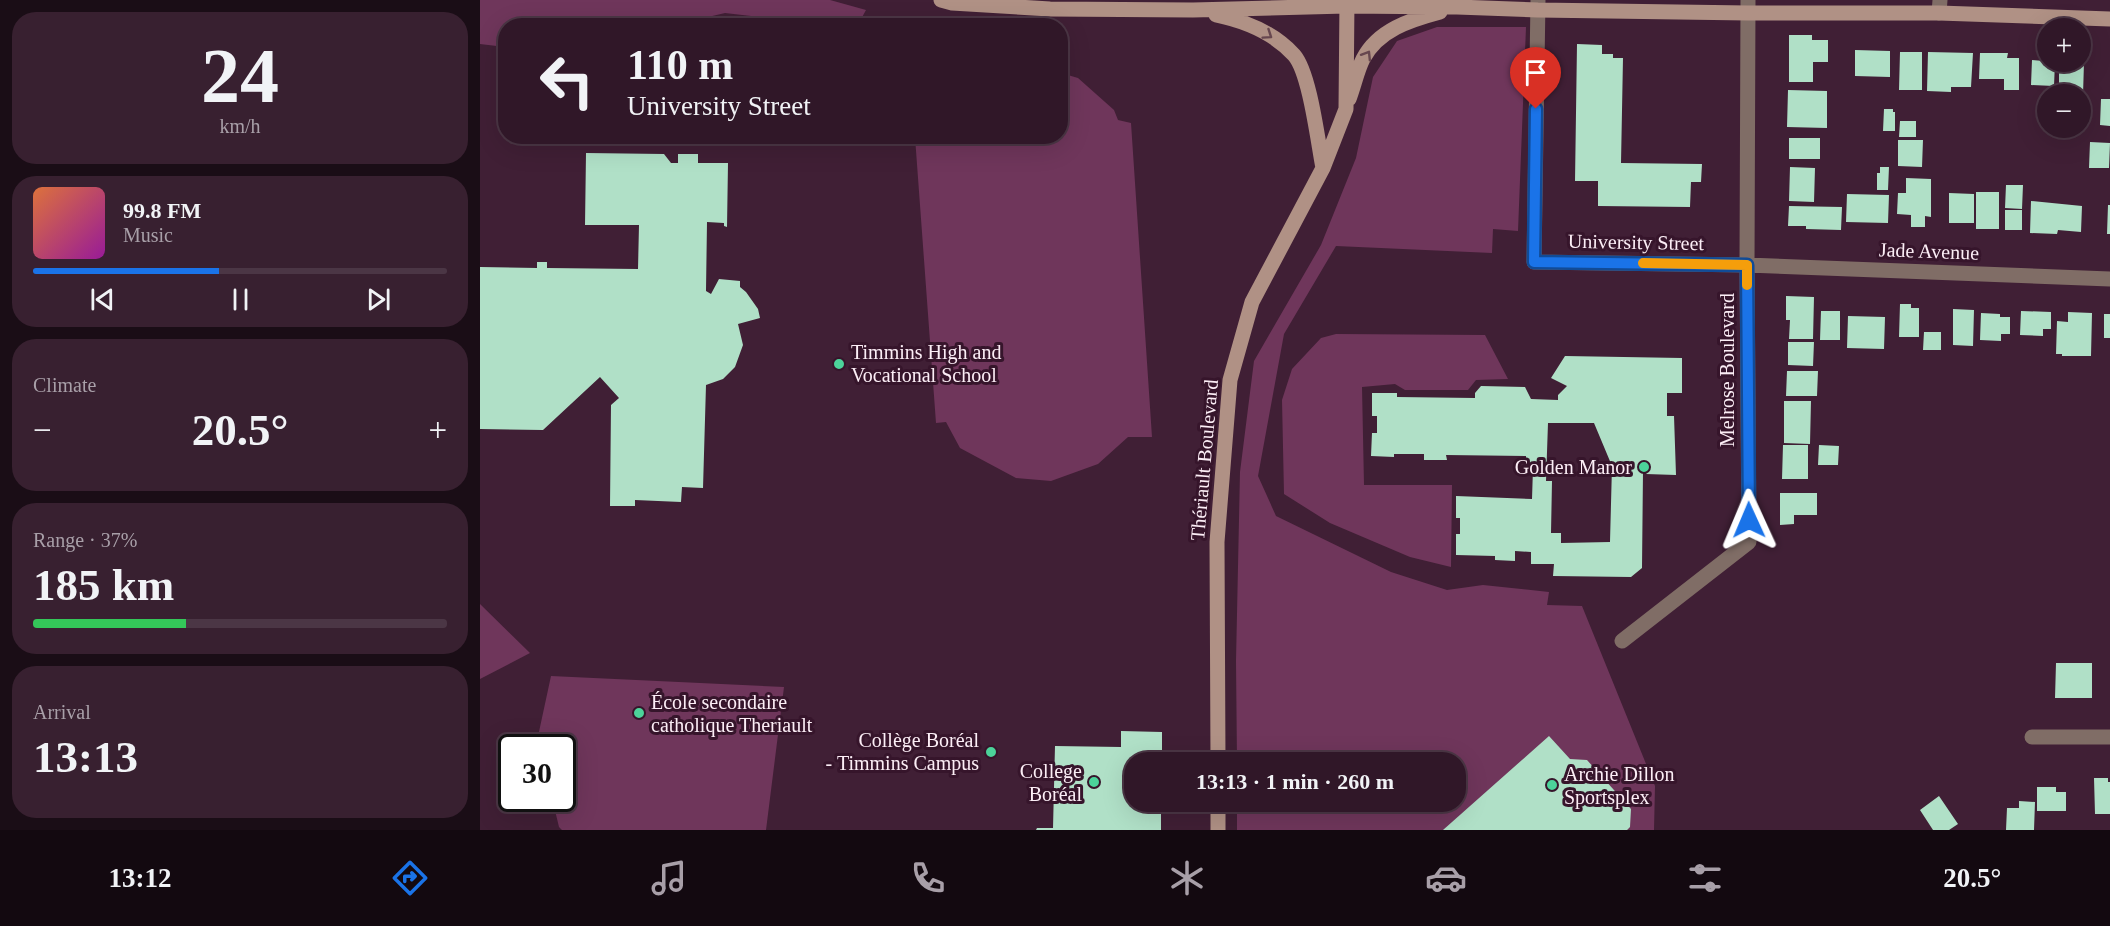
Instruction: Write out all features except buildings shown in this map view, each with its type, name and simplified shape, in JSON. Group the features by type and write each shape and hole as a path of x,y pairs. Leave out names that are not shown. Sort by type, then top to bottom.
{"main road":[{"path":"941,0 952,3 1050,9 1193,10 1346,3 1457,6 1939,7 2110,19"},
{"name":"Thériault Boulevard","path":"1218,752 1217,542 1230,380 1252,303 1323,168 1346,109 1346,3"},
{"path":"1346,109 1364,59 1379,38 1403,24 1457,6"},
{"path":"1193,10 1240,20 1267,33 1295,57 1304,76 1323,168"},
{"path":"1218,812 1218,830"}],"street":[{"name":"University Street","path":"1538,5 1534,262 1747,265"},
{"name":"Melrose Boulevard","path":"1622,640 1749,542 1748,6"},
{"name":"Jade Avenue","path":"1747,265 2110,279"},
{"path":"2032,737 2110,737"}],"shaded area":[{"path":"480,0 830,0 866,10 862,18 768,18 725,13 704,18 498,18 498,46 480,44"},
{"path":"1437,27 1526,27 1518,231 1493,229 1492,253 1336,246 1284,334 1258,476 1276,516 1391,572 1447,590 1483,585 1549,592 1547,605 1582,606 1655,786 1654,830 1237,830 1237,812 1466,812 1466,752 1237,752 1236,661 1240,472 1254,361 1321,245 1356,158 1373,77 1397,41"},
{"path":"1068,75 1078,78 1114,110 1118,120 1131,123 1152,437 1128,437 1098,464 1051,481 1016,478 960,448 946,422 936,423 916,144 1068,144"},
{"path":"1336,334 1485,335 1508,379 1476,380 1468,390 1405,390 1395,384 1362,387 1364,485 1452,485 1451,567 1410,557 1330,523 1284,494 1282,400 1292,369 1321,338"},
{"path":"480,604 530,653 480,679"},
{"name":"École secondaire catholique Theriault","path":"551,676 784,687 766,830 562,830 555,812 576,812 576,734 539,734"}],"slow traffic":[{"path":"1643,263 1747,265 1747,285"}],"place":[{"name":"Timmins High and Vocational School","path":"839,364"},
{"name":"Golden Manor","path":"1644,467"},
{"name":"École secondaire catholique Theriault","path":"639,713"},
{"name":"Collège Boréal - Timmins Campus","path":"991,752"},
{"name":"College Boréal","path":"1094,782"},
{"name":"Archie Dillon Sportsplex","path":"1552,785"}],"route":[{"path":"1536,109 1534,262 1747,265 1749,520"}]}
